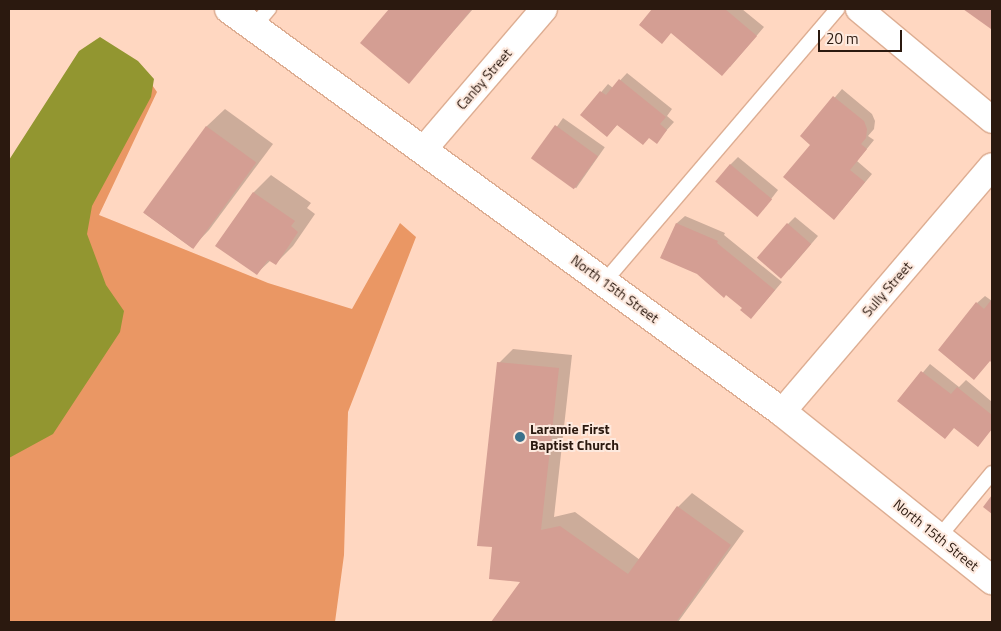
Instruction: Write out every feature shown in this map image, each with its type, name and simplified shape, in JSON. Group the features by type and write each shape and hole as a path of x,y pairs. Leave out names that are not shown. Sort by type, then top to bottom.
{"main road":[{"name":"North 15th Street","path":"229,9 262,18 424,149 782,412 992,580"}],"street":[{"name":"Canby Street","path":"424,149 544,9"},
{"path":"859,9 992,120"},
{"name":"Sully Street","path":"782,412 992,166"}],"lane":[{"path":"605,281 837,9"},
{"path":"939,537 992,473"}],"shaded area":[{"path":"100,37 138,61 154,79 151,97 92,206 87,234 106,285 124,311 120,332 53,434 9,458 9,160 79,51"},
{"path":"141,69 157,92 99,215 268,283 352,309 400,223 416,237 348,412 344,555 335,622 9,622 9,160"}],"building":[{"path":"389,9 472,9 409,84 360,43"},
{"path":"652,9 725,9 757,36 722,76 671,33 662,44 639,25"},
{"path":"963,9 992,9 992,28 991,29"},
{"path":"619,79 666,117 660,124 667,130 657,144 649,138 643,145 617,125 607,137 580,115 600,91 606,95"},
{"path":"833,96 864,121 867,129 866,138 861,144 867,149 850,170 865,182 834,220 783,177 810,145 800,136"},
{"path":"555,125 598,156 574,189 531,158"},
{"path":"206,126 256,162 193,249 143,213"},
{"path":"730,164 772,199 757,217 715,182"},
{"path":"253,192 295,221 291,226 298,232 276,265 268,260 257,275 215,246"},
{"path":"676,223 718,241 717,243 775,290 751,319 740,310 742,308 726,295 724,298 697,274 660,258"},
{"path":"787,223 811,244 781,279 757,258"},
{"path":"992,299 992,363 990,361 974,380 938,350 976,302 984,309"},
{"name":"Laramie First Baptist Church","path":"497,362 559,368 541,530 560,526 628,574 677,506 731,545 676,622 491,622 520,582 489,579 492,547 477,546"},
{"path":"921,371 951,394 957,387 992,415 992,429 978,447 954,428 945,439 897,401"},
{"path":"992,495 992,514 983,507"}],"place":[{"name":"Laramie First Baptist Church","path":"520,437"}]}
